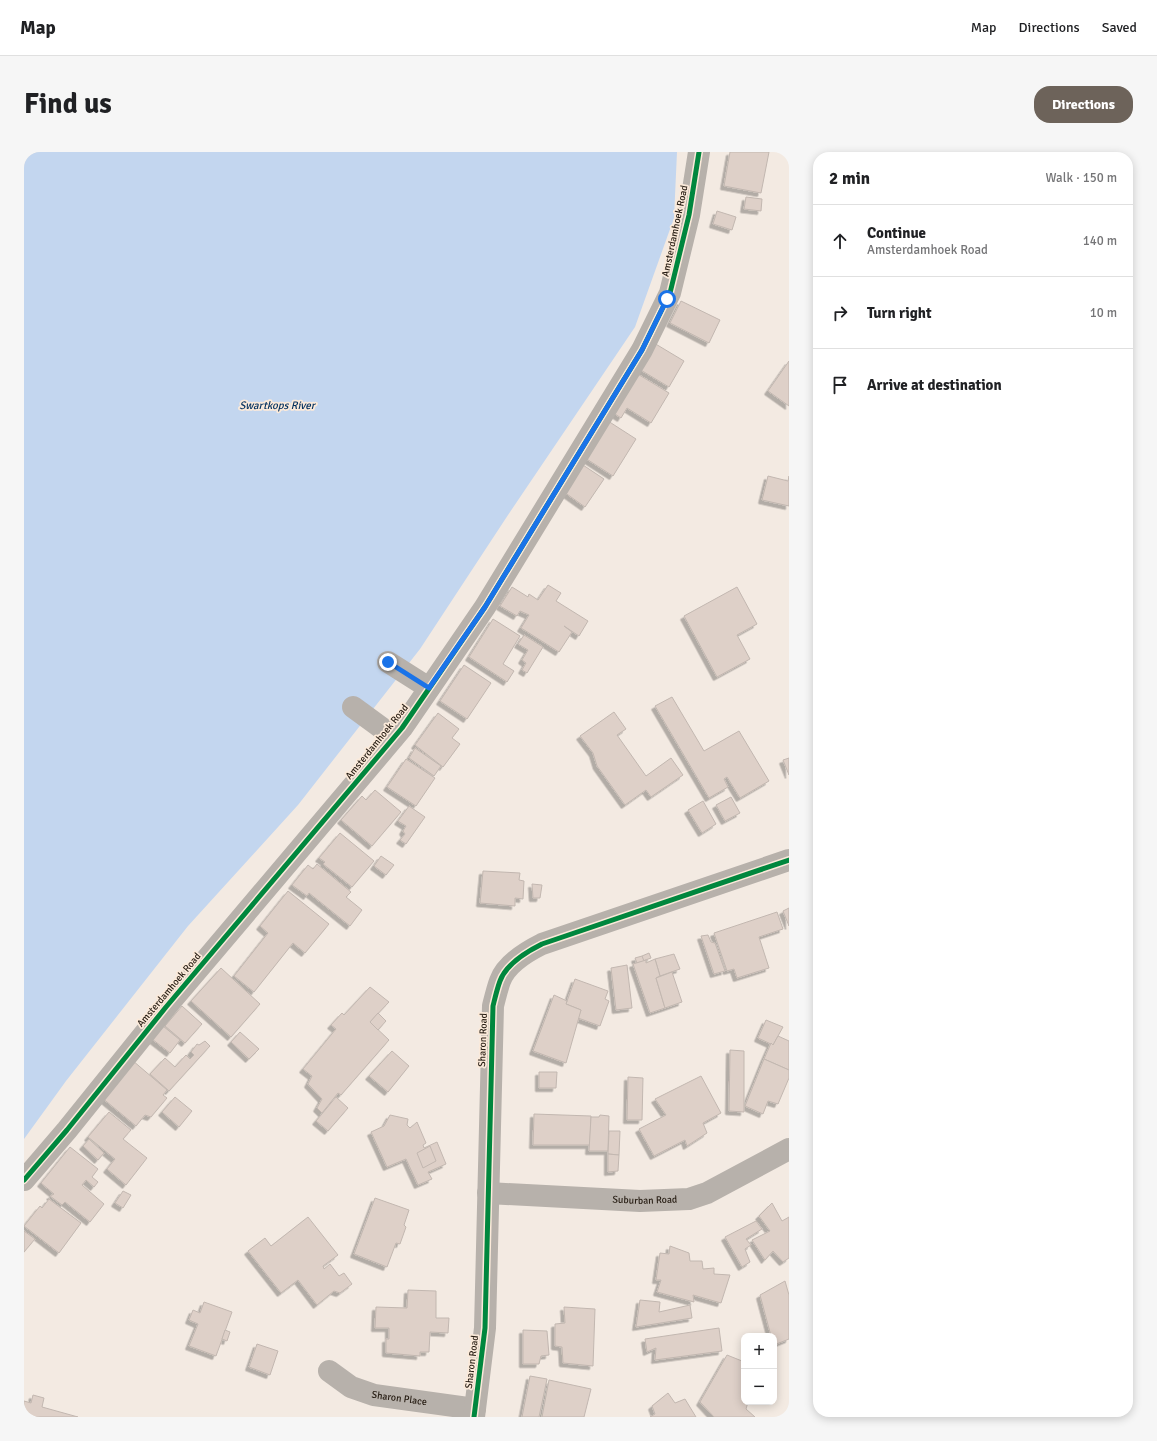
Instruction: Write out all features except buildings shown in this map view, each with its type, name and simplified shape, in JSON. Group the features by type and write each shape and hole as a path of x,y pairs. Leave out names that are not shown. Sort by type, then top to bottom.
{"street":[{"name":"Amsterdamhoek Road","path":"24,1180 67,1130 166,1007 394,737 485,607 649,337 670,293 680,260 690,215 699,152"},
{"path":"388,662 429,688"},
{"path":"353,707 394,737"},
{"name":"Sharon Road","path":"475,1413 484,1328 493,1006 500,980 512,965 528,951 542,944 789,860"},
{"name":"Suburban Road","path":"488,1193 640,1201 689,1198 707,1193 789,1149"},
{"name":"Sharon Place","path":"329,1371 351,1387 374,1395 475,1413"}],"water":[{"name":"Swartkops River","path":"24,152 677,152 674,218 635,327 508,515 420,649 298,805 188,926 66,1081 24,1139"}],"cycle path":[{"path":"24,1180 67,1130 166,1007 402,728 485,607 642,350 670,293 689,215 699,152"},
{"path":"474,1417 485,1328 493,1006 503,975 517,959 542,944 789,860"}],"route":[{"path":"388,662 429,688 485,607 558,485 624,380 649,337 667,299"}]}
